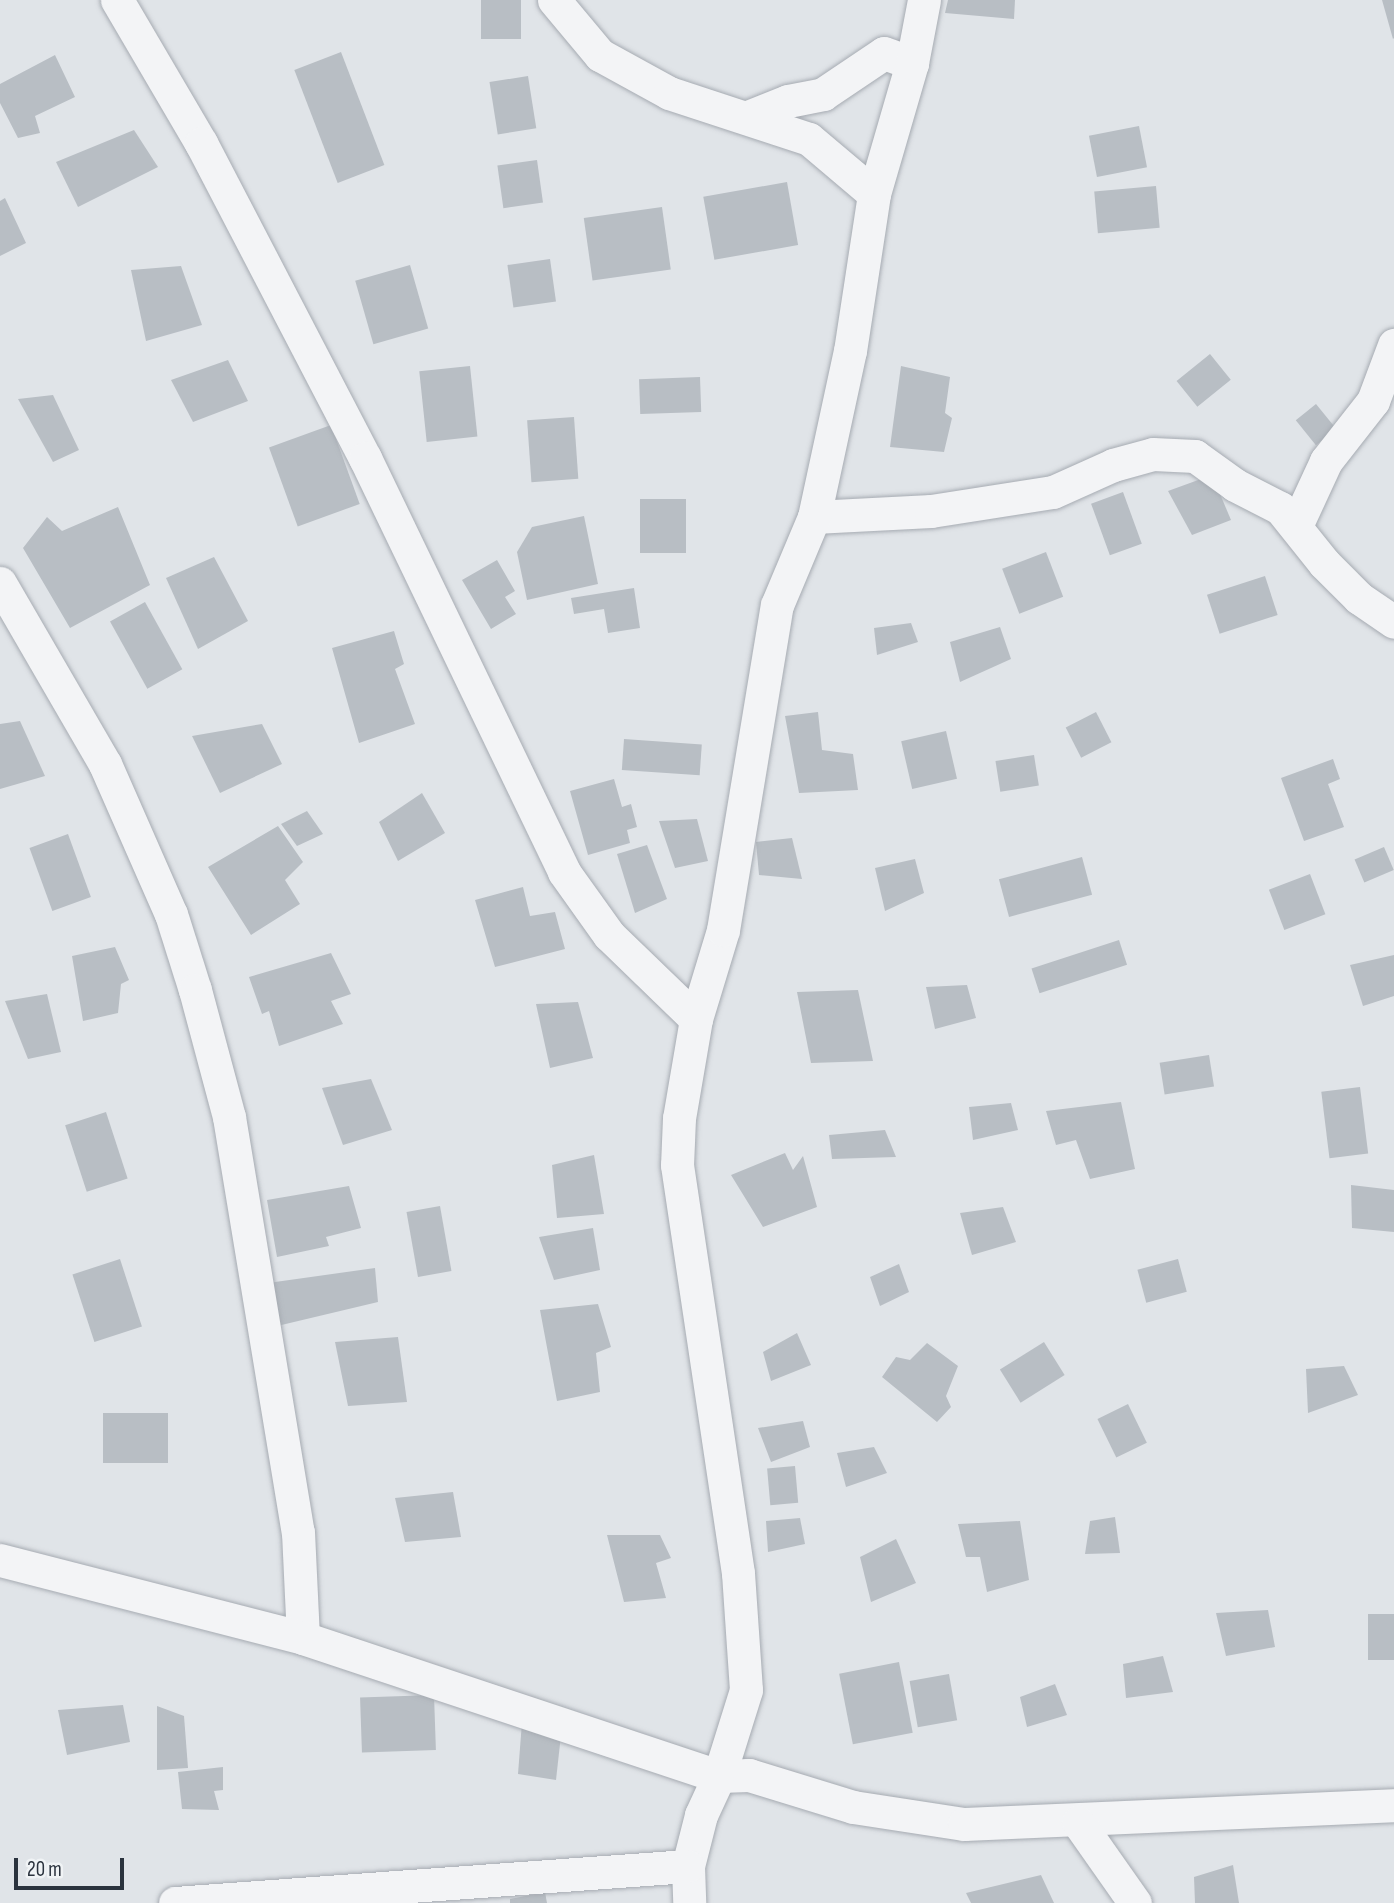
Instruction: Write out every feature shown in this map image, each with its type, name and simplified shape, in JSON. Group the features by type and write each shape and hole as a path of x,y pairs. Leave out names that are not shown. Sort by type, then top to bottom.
{"street":[{"path":"117,0 201,143 365,458 564,872 609,935 696,1020"},
{"path":"554,0 600,55 669,93 750,116 809,139 874,194"},
{"path":"690,1903 688,1866 701,1815 719,1776 746,1690 738,1573 677,1165 679,1118 696,1020 723,930 777,605 814,517 850,351 874,194 912,63 924,0"},
{"path":"750,116 788,101 823,94 884,53 912,63"},
{"path":"1296,526 1326,461 1373,401 1394,345"},
{"path":"814,517 931,511 1053,492 1112,465 1153,454 1195,456 1235,485 1280,508 1359,598 1394,622"},
{"path":"0,583 105,764 171,915 195,990 229,1117 298,1532 303,1638"},
{"path":"0,1560 303,1638 719,1776 749,1775 853,1807 964,1824 1078,1822 1394,1805"},
{"path":"1078,1822 1135,1903"},
{"path":"176,1903 688,1866"}],"building":[{"path":"481,0 521,0 521,39 481,39"},
{"path":"948,0 1015,0 1014,19 945,13"},
{"path":"1382,0 1394,0 1393,39"},
{"path":"341,52 384,165 338,183 294,70"},
{"path":"55,55 75,97 35,116 40,133 18,138 0,103 0,84"},
{"path":"528,76 536,128 498,134 489,82"},
{"path":"1139,126 1147,167 1097,177 1089,136"},
{"path":"134,130 158,167 78,207 56,162"},
{"path":"537,160 543,203 503,208 497,166"},
{"path":"787,182 798,245 714,260 703,197"},
{"path":"1156,186 1160,228 1098,233 1094,191"},
{"path":"5,198 26,243 0,256 0,201"},
{"path":"662,207 671,269 593,280 584,218"},
{"path":"550,259 556,302 513,308 507,265"},
{"path":"410,265 428,328 373,344 355,281"},
{"path":"181,266 202,325 146,341 131,270"},
{"path":"1210,354 1231,380 1197,407 1177,381"},
{"path":"228,360 248,401 193,422 171,380"},
{"path":"470,366 477,437 427,442 419,371"},
{"path":"901,366 950,377 945,413 952,418 944,452 890,447"},
{"path":"700,377 701,412 640,414 639,379"},
{"path":"53,395 79,450 53,462 18,399"},
{"path":"1316,404 1336,429 1316,445 1296,420"},
{"path":"574,417 578,479 531,482 527,420"},
{"path":"331,425 360,504 298,527 269,448"},
{"path":"1212,475 1231,520 1192,535 1168,491"},
{"path":"1123,492 1142,544 1110,555 1091,504"},
{"path":"640,499 686,499 686,553 640,553"},
{"path":"118,507 150,585 70,628 23,548 47,517 62,531"},
{"path":"584,516 598,584 527,600 517,552 532,527"},
{"path":"1046,552 1063,597 1019,614 1002,569"},
{"path":"214,557 248,621 198,649 166,578"},
{"path":"497,560 515,591 505,597 516,614 491,629 462,580"},
{"path":"1265,576 1278,615 1220,634 1207,595"},
{"path":"634,588 640,628 608,633 604,609 574,614 571,598"},
{"path":"145,602 182,669 147,689 110,621"},
{"path":"911,623 918,642 877,655 874,628"},
{"path":"1000,627 1011,659 960,682 950,642"},
{"path":"394,631 404,664 395,669 415,724 359,743 332,648"},
{"path":"818,712 822,750 853,754 858,790 799,793 785,716"},
{"path":"1096,712 1111,742 1081,758 1066,727"},
{"path":"20,721 45,776 0,789 0,724"},
{"path":"262,724 282,764 220,793 192,736"},
{"path":"946,731 957,779 912,789 901,741"},
{"path":"624,739 702,744 700,775 622,770"},
{"path":"1034,755 1039,786 1000,792 995,761"},
{"path":"1333,759 1340,779 1328,784 1344,827 1304,841 1281,778"},
{"path":"614,779 622,807 631,804 637,827 627,830 630,843 588,855 570,791"},
{"path":"422,793 445,833 398,861 379,822"},
{"path":"307,811 323,834 297,846 281,824"},
{"path":"697,819 708,861 675,868 659,821"},
{"path":"278,826 303,862 285,880 300,904 251,935 208,867"},
{"path":"68,834 91,897 52,911 29,848"},
{"path":"792,838 802,879 759,875 756,842"},
{"path":"647,845 667,899 635,913 617,854"},
{"path":"1384,847 1394,870 1364,883 1355,860"},
{"path":"1082,857 1092,895 1009,917 999,879"},
{"path":"915,859 924,893 885,911 875,868"},
{"path":"1310,874 1325,914 1284,930 1269,890"},
{"path":"523,887 530,916 555,912 565,949 495,967 475,900"},
{"path":"1119,940 1127,965 1040,993 1032,968"},
{"path":"115,947 129,980 121,984 118,1013 83,1021 72,956"},
{"path":"331,953 351,994 331,1001 343,1024 279,1046 269,1011 262,1014 249,977"},
{"path":"1394,955 1394,996 1363,1006 1350,965"},
{"path":"967,985 976,1018 935,1029 926,987"},
{"path":"858,990 873,1061 811,1063 797,992"},
{"path":"47,994 61,1052 28,1059 5,1001"},
{"path":"578,1002 593,1058 550,1068 536,1004"},
{"path":"1209,1055 1214,1087 1165,1094 1160,1063"},
{"path":"371,1079 392,1130 343,1145 322,1088"},
{"path":"1360,1087 1368,1154 1329,1158 1321,1092"},
{"path":"1121,1102 1135,1169 1090,1179 1076,1140 1056,1145 1046,1111"},
{"path":"1011,1103 1018,1130 973,1140 969,1107"},
{"path":"106,1112 128,1179 87,1192 65,1125"},
{"path":"885,1130 896,1157 832,1159 829,1135"},
{"path":"785,1153 793,1170 803,1156 817,1207 763,1227 731,1175"},
{"path":"594,1155 604,1214 557,1218 552,1165"},
{"path":"1351,1185 1394,1190 1394,1232 1352,1228"},
{"path":"349,1186 361,1228 326,1237 329,1246 277,1257 267,1200"},
{"path":"440,1206 451,1271 418,1277 407,1212"},
{"path":"1003,1207 1016,1242 972,1255 960,1213"},
{"path":"593,1228 600,1270 554,1280 539,1237"},
{"path":"120,1259 142,1327 94,1342 72,1274"},
{"path":"1178,1259 1187,1292 1146,1303 1137,1270"},
{"path":"899,1264 909,1292 880,1306 870,1277"},
{"path":"375,1268 378,1302 273,1327 268,1283"},
{"path":"598,1304 611,1347 596,1353 600,1392 557,1401 540,1310"},
{"path":"797,1333 811,1365 771,1381 763,1352"},
{"path":"398,1337 407,1402 348,1406 335,1342"},
{"path":"1044,1342 1065,1375 1021,1403 1000,1370"},
{"path":"927,1343 958,1366 946,1396 951,1407 937,1422 882,1377 896,1357 910,1360"},
{"path":"1344,1366 1358,1395 1308,1413 1306,1369"},
{"path":"1128,1404 1147,1443 1116,1458 1097,1419"},
{"path":"103,1413 168,1413 168,1463 103,1463"},
{"path":"803,1421 810,1447 771,1462 758,1428"},
{"path":"874,1447 887,1473 846,1487 837,1453"},
{"path":"795,1466 798,1503 770,1505 767,1468"},
{"path":"453,1492 461,1537 405,1542 395,1498"},
{"path":"1115,1517 1120,1553 1085,1554 1090,1521"},
{"path":"800,1518 805,1544 768,1552 766,1521"},
{"path":"1020,1521 1029,1580 987,1592 980,1557 966,1557 958,1524"},
{"path":"607,1535 660,1535 671,1558 656,1563 666,1598 624,1602"},
{"path":"896,1539 916,1583 871,1602 860,1557"},
{"path":"1268,1610 1275,1647 1226,1656 1216,1613"},
{"path":"1368,1614 1394,1614 1394,1660 1368,1660"},
{"path":"1163,1656 1173,1692 1126,1698 1123,1664"},
{"path":"899,1662 913,1733 853,1744 839,1674"},
{"path":"949,1674 957,1720 918,1727 910,1681"},
{"path":"1055,1684 1067,1715 1027,1727 1020,1697"},
{"path":"434,1695 436,1750 362,1753 360,1698"},
{"path":"123,1705 130,1742 67,1755 58,1710"},
{"path":"157,1706 184,1716 188,1768 157,1770"},
{"path":"522,1722 561,1735 556,1780 518,1774"},
{"path":"223,1767 223,1790 214,1791 219,1810 182,1809 178,1772"},
{"path":"1233,1865 1239,1903 1195,1903 1194,1877"},
{"path":"1041,1875 1054,1903 971,1903 966,1893"},
{"path":"545,1892 547,1903 510,1903 510,1899"}]}
